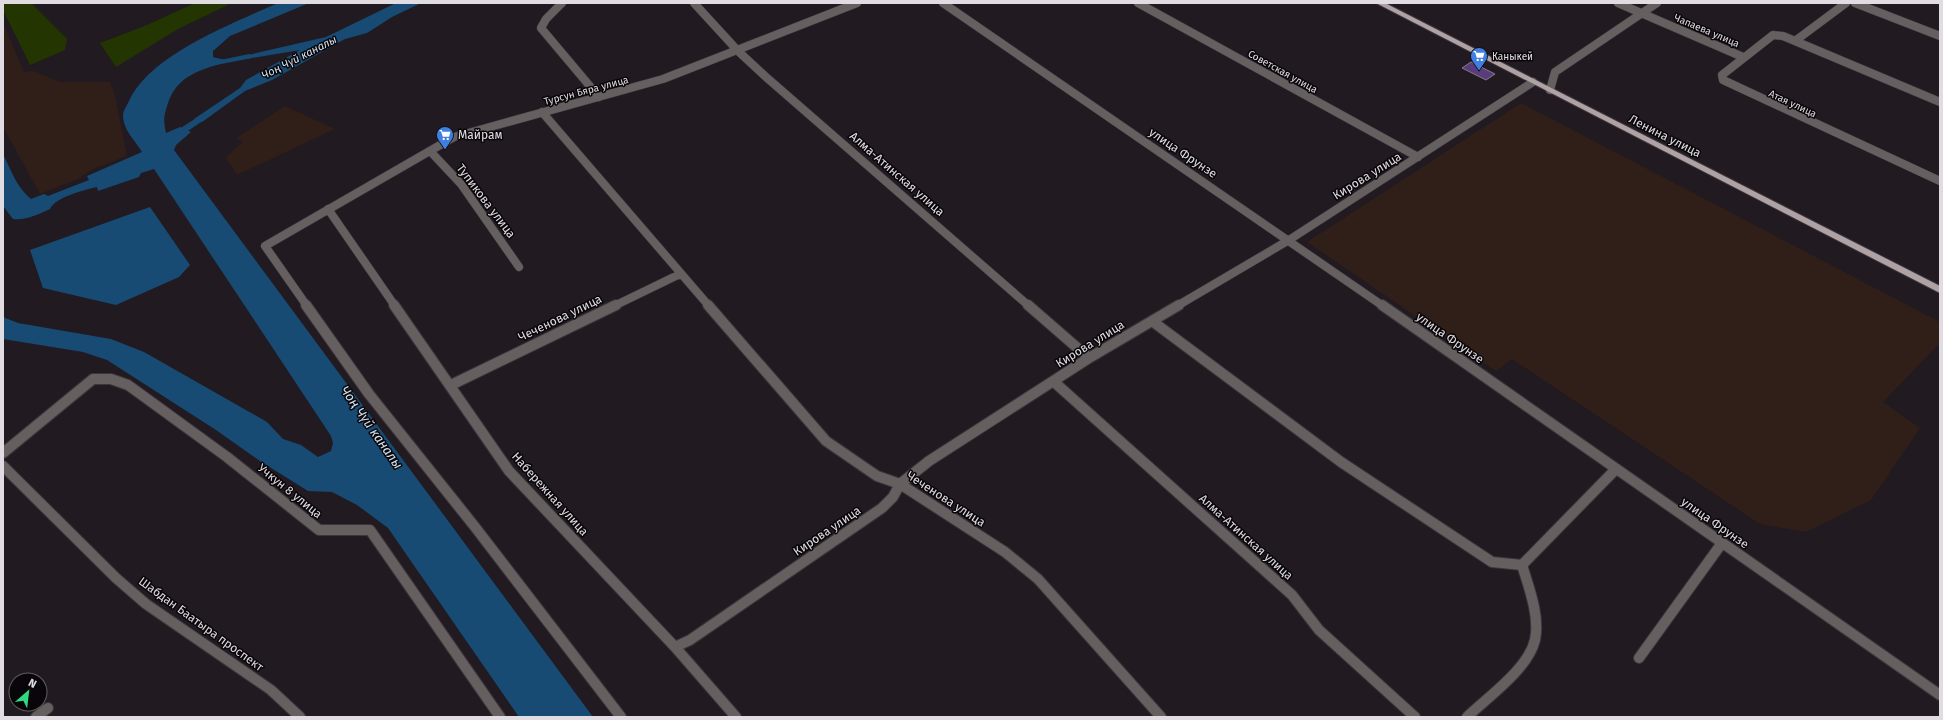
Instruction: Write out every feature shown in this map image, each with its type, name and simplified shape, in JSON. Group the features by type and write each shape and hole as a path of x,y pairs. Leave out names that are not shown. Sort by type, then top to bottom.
{"main road":[{"name":"Ленина улица","path":"1380,3 1940,290"}],"street":[{"path":"562,3 546,19 541,28 599,97"},
{"name":"Алма-Атинская улица","path":"694,3 738,51 772,83 1089,358"},
{"name":"Турсун Бяра улица","path":"621,717 475,527 369,394 265,246 431,152 454,137 467,132 663,79 738,51 857,3"},
{"name":"улица Фрунзе","path":"943,3 1289,240 1940,695"},
{"name":"Советская улица","path":"1138,3 1418,157"},
{"name":"Чапаева улица","path":"1618,3 1743,57"},
{"path":"1550,90 1555,72 1657,3"},
{"path":"1795,41 1846,3"},
{"path":"1855,3 1940,36"},
{"name":"Атая улица","path":"1940,102 1783,36 1773,35 1743,57 1722,75 1723,80 1940,181"},
{"name":"Кирова улица","path":"675,647 690,640 882,508 893,497 900,484 929,461 1089,358 1289,240 1533,82"},
{"name":"Чеченова улица","path":"542,112 680,274 759,362 826,441 877,476 900,484 1005,552 1038,579 1161,717"},
{"name":"Тупикова улица","path":"431,152 461,184 519,267"},
{"name":"Набережная улица","path":"328,209 509,471 675,647 736,717"},
{"name":"Чеченова улица","path":"451,385 680,274"},
{"path":"1152,321 1341,462 1492,562 1522,565"},
{"name":"Учкун 8 улица","path":"3,453 93,378 111,379 128,385 227,457 319,530 370,530 500,717"},
{"name":"Алма-Атинская улица","path":"1053,381 1292,595 1319,630 1415,717"},
{"name":"Шабдан Баатыра проспект","path":"3,466 38,498 116,578 146,604 271,690 300,717"},
{"path":"1522,565 1616,469"},
{"path":"1639,658 1722,543"},
{"path":"1467,717 1522,664 1535,640 1534,607 1522,565"}],"shaded area":[{"path":"3,23 24,72 34,71 60,82 110,82 115,95 127,156 91,170 80,178 40,194 3,127"},
{"path":"1521,103 1940,322 1940,343 1883,402 1920,428 1871,500 1806,532 1760,524 1512,359 1496,371 1307,242"},
{"path":"285,106 335,129 237,175 226,157 243,142 236,138"}],"green space":[{"path":"3,3 31,3 67,39 65,50 30,65 3,10"},
{"path":"195,3 232,3 178,29 116,67 100,43 147,25"}],"water":[{"path":"278,3 309,3 230,36 213,51 213,57 225,60 225,62 190,75 177,86 168,103 164,118 166,133 180,127 191,132 176,145 174,150 593,717 519,717 388,528 357,505 332,492 308,491 107,360 83,352 3,339 3,317 18,323 111,339 144,352 267,422 283,439 301,445 318,457 331,451 333,443 331,436 154,169 141,173 139,177 98,191 97,187 71,195 58,201 50,209 27,218 13,219 3,206 3,154 18,184 31,199 44,194 48,196 89,180 87,176 142,152 127,130 123,115 138,86 153,70 193,43"},
{"path":"396,3 421,3 392,17 367,33 345,39 272,80 245,91 202,122 194,119 240,88 246,80 300,50 234,61 235,58 326,37"},
{"path":"150,207 190,265 179,277 116,305 43,288 30,250"}],"building":[{"name":"Каныкей","path":"1471,62 1495,74 1486,80 1462,68"}],"waterway":[{"path":"211,64 249,56"},
{"name":"Чоң Чүй каналы","path":"173,137 210,112"}],"place":[{"name":"Каныкей","path":"1479,71"},
{"name":"Майрам","path":"445,150"}]}
